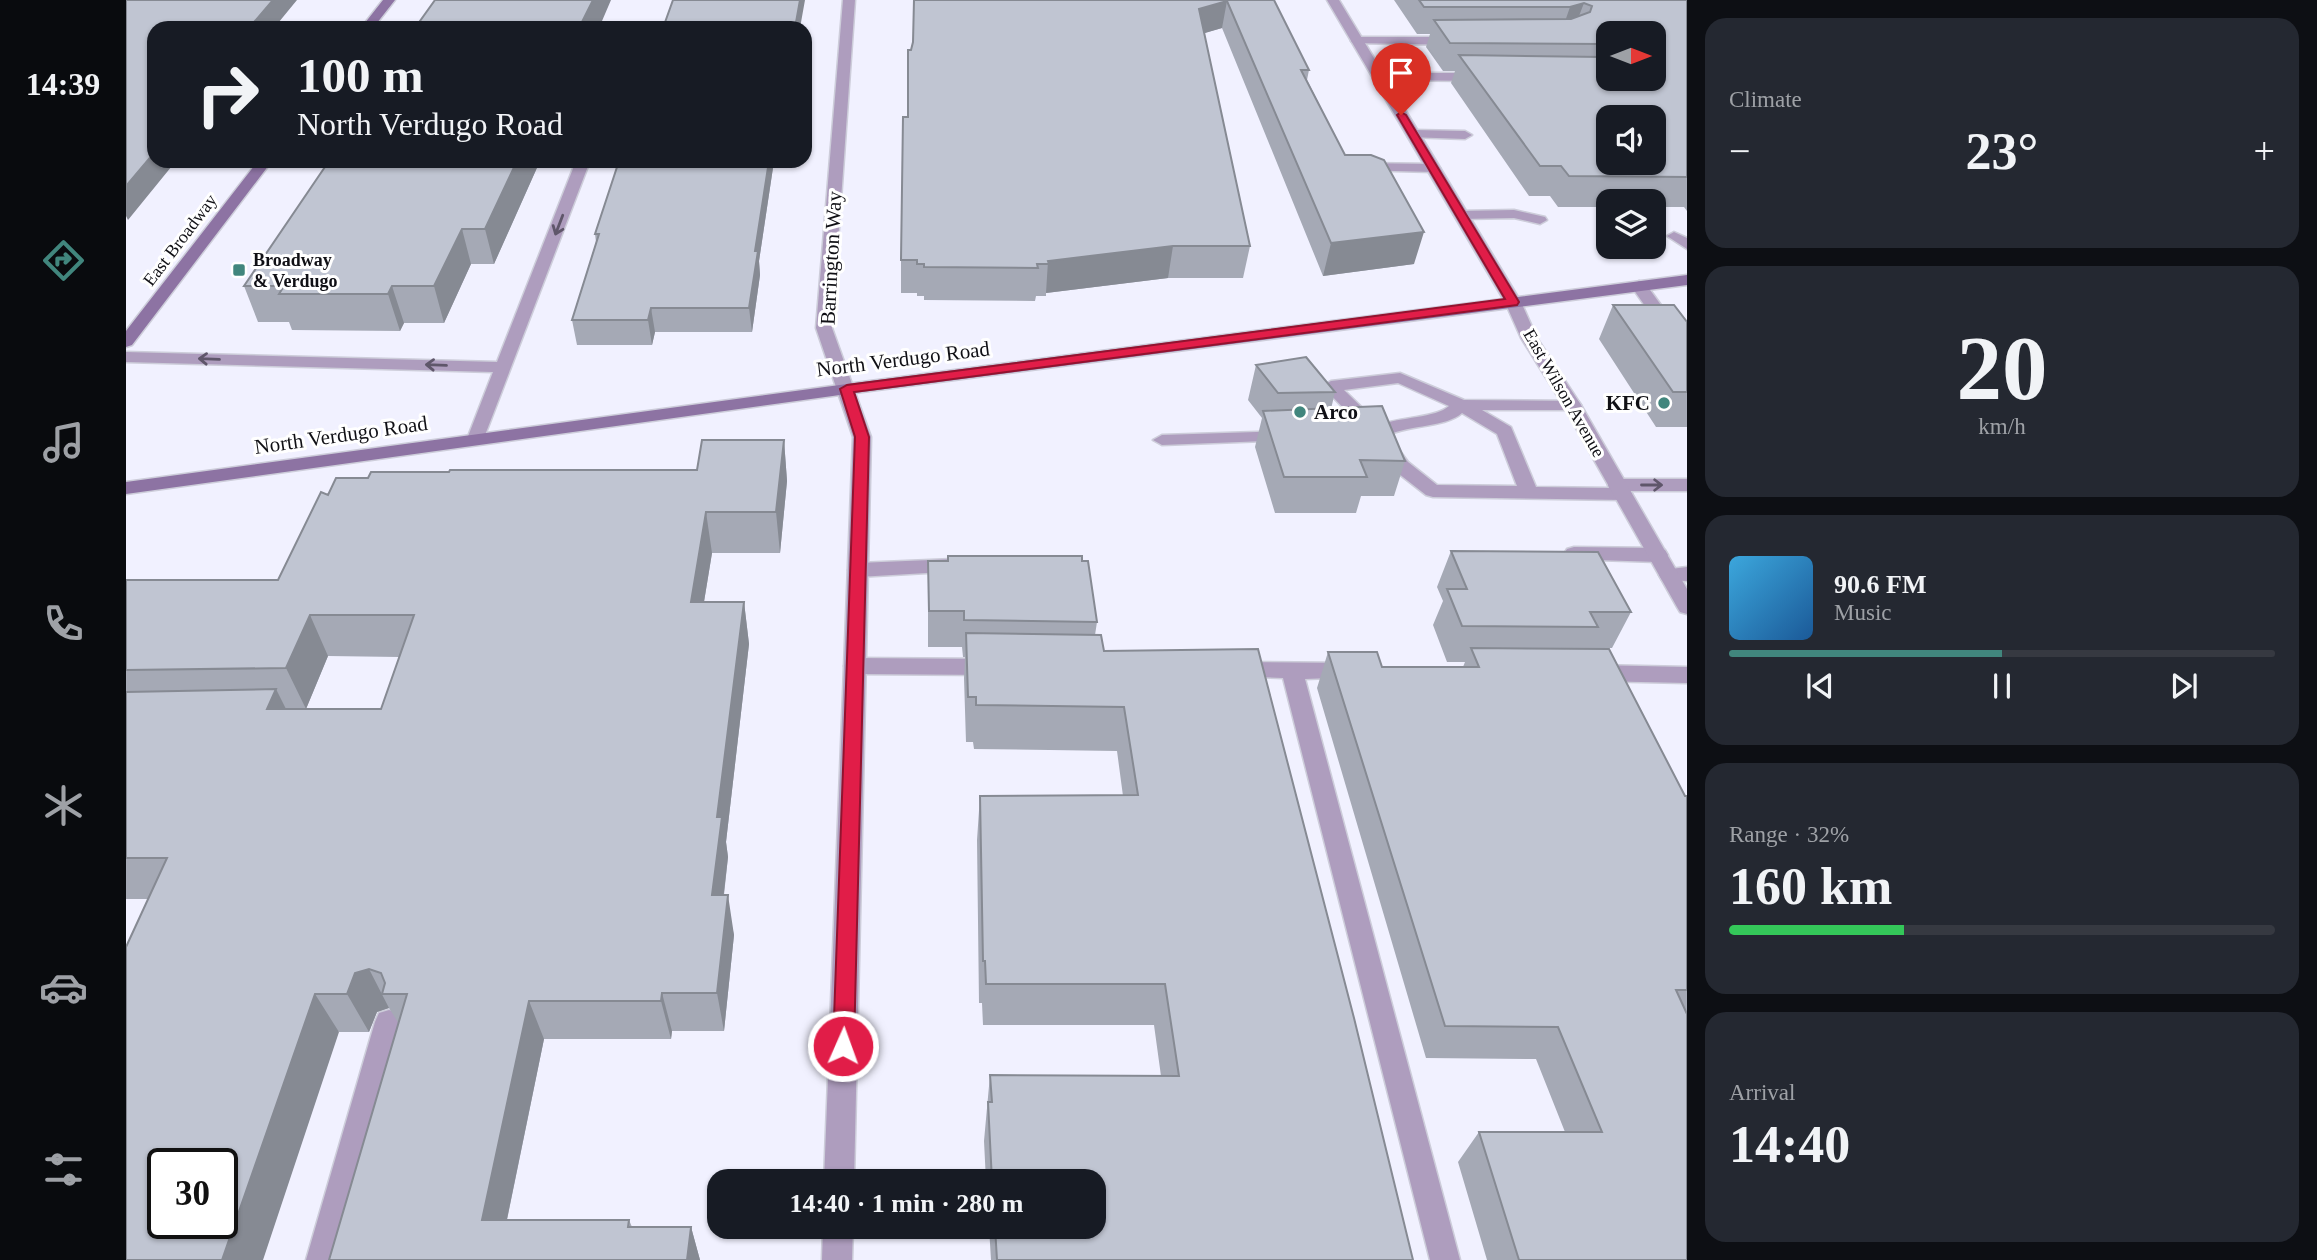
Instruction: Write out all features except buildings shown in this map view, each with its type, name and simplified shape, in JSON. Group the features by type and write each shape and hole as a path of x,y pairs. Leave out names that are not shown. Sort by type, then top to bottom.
{"main road":[{"path":"372,21 389,0"},
{"name":"East Broadway","path":"126,342 260,168"},
{"name":"North Verdugo Road","path":"126,488 847,389 1687,280"}],"street":[{"name":"Barrington Way","path":"839,1169 862,437 824,328 849,0"},
{"name":"East Wilson Avenue","path":"1333,0 1513,302 1529,338 1572,405 1658,555 1678,575 1687,607"},
{"path":"1357,41 1472,41"},
{"path":"1379,77 1501,77"},
{"path":"1413,134 1465,135"},
{"path":"1348,167 1433,168"},
{"path":"476,439 580,168"},
{"path":"1461,215 1514,214 1540,220"},
{"path":"1639,286 1687,353"},
{"path":"126,357 504,367"},
{"path":"1529,493 1505,431 1461,405 1401,378 1331,386 1378,433 1401,467 1433,491 1529,493 1687,485"},
{"path":"1351,434 1378,433 1400,423 1448,415 1461,405 1572,405"},
{"path":"1162,440 1311,435"},
{"path":"1574,554 1658,555"},
{"path":"858,570 954,566"},
{"path":"855,666 1014,668"},
{"path":"1209,670 1375,671"},
{"path":"1293,670 1444,1260"},
{"path":"1580,673 1687,674"},
{"path":"321,1260 388,1022"},
{"path":"837,1260 838,1239"}],"place":[{"name":"Broadway & Verdugo","path":"239,270"},
{"name":"KFC","path":"1664,403"},
{"name":"Arco","path":"1300,412"}],"route":[{"path":"843,1046 862,437 847,389 1513,302 1401,115"}]}
